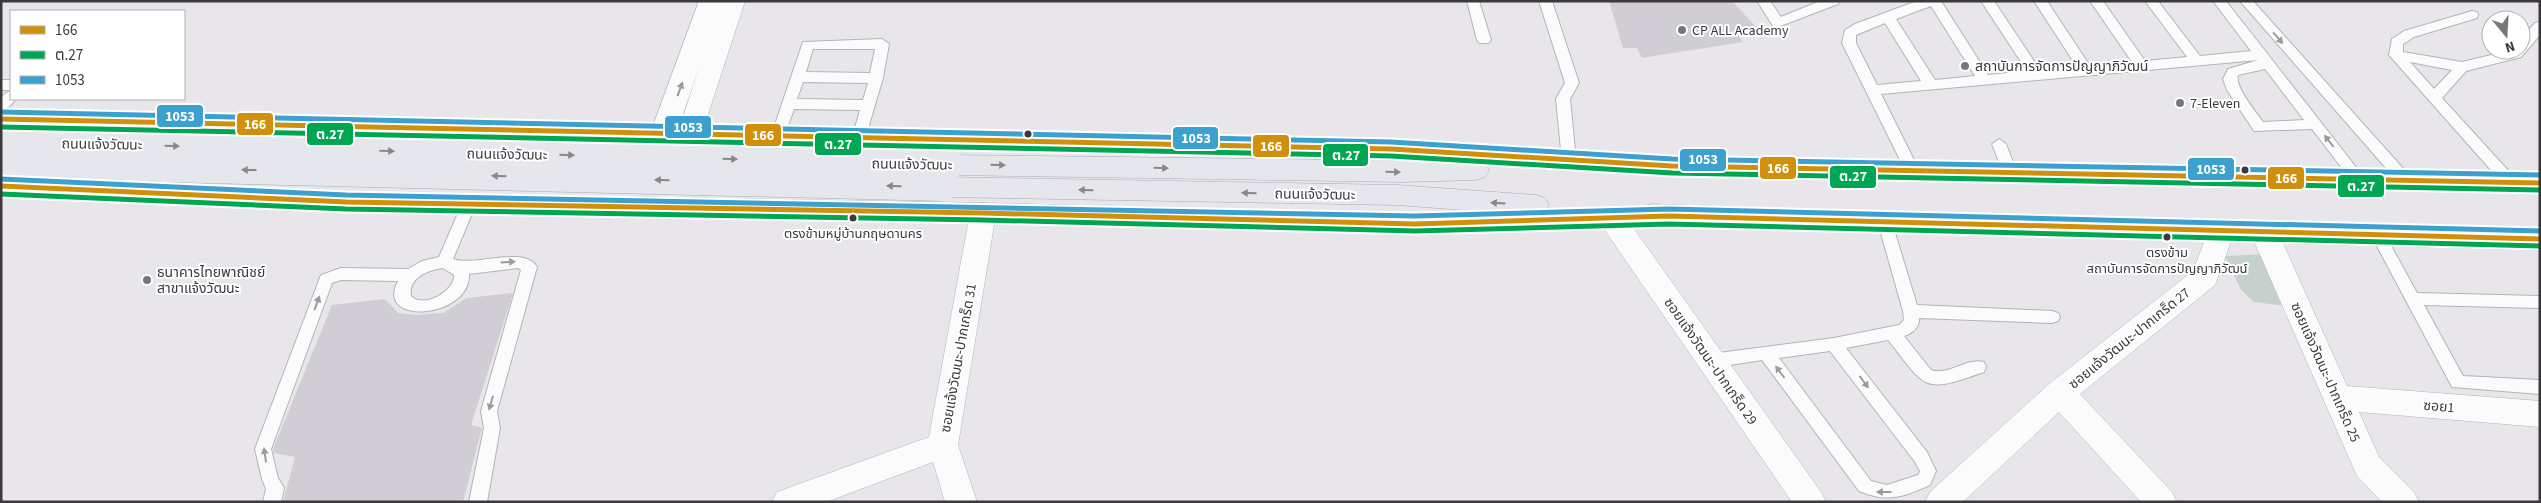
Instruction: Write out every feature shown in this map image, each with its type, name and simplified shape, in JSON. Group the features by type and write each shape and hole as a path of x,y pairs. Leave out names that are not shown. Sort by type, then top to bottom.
{"main road":[{"name":"ถนนแจ้งวัฒนะ","path":"1,119 1391,149 1672,166"},
{"path":"346,202 289,172 296,158 303,148 389,128"},
{"name":"ถนนแจ้งวัฒนะ","path":"1,142 946,176 1397,195 1669,216 2540,239"},
{"name":"ถนนแจ้งวัฒนะ","path":"1,164 946,176 1403,172 1672,166 2540,183"},
{"name":"ถนนแจ้งวัฒนะ","path":"1,186 346,202 984,213 1415,224 1669,216"}],"street":[{"path":"663,134 711,1"},
{"path":"690,135 733,1"},
{"name":"ซอยแจ้งวัฒนะ-ปากเกร็ด 31","path":"961,502 943,446 984,213"},
{"name":"ซอยแจ้งวัฒนะ-ปากเกร็ด 29","path":"1612,219 1810,502"},
{"name":"ซอยแจ้งวัฒนะ-ปากเกร็ด 27","path":"2160,501 2060,393 2205,277 2221,231"},
{"name":"ซอยแจ้งวัฒนะ-ปากเกร็ด 25","path":"2264,232 2368,466 2404,502"},
{"path":"1941,502 2060,393"},
{"name":"ซอย1","path":"2338,398 2540,414"},
{"path":"788,502 943,446"}],"lane":[{"path":"1473,1 1484,40"},
{"path":"1545,1 1572,83 1562,99 1569,160"},
{"path":"1762,1 1778,23 1833,1"},
{"path":"1912,170 1849,43 1850,33 1888,16 1932,1 1984,80"},
{"path":"1988,1 2036,75"},
{"path":"2040,1 2086,70"},
{"path":"2096,1 2142,66"},
{"path":"2152,1 2196,60"},
{"path":"2219,1 2266,59 2358,180"},
{"path":"2246,1 2404,180"},
{"path":"2472,15 2410,34 2397,42 2396,55 2510,182"},
{"path":"1888,16 1931,85"},
{"path":"2531,36 2540,26"},
{"path":"778,136 808,45 882,44 876,78 859,138"},
{"path":"2396,55 2462,68 2493,60"},
{"path":"1872,90 2196,60 2266,59"},
{"path":"2266,59 2233,72 2230,79 2232,87 2259,127 2316,124"},
{"path":"2434,98 2462,68"},
{"path":"799,77 876,78"},
{"path":"1,107 10,96"},
{"path":"790,104 868,105"},
{"path":"1999,144 2010,172"},
{"path":"444,262 469,204"},
{"path":"1711,361 1834,344 1904,330 1912,322 1911,311 1885,223"},
{"path":"2378,235 2458,382 2540,387"},
{"path":"444,262 454,264 460,269 462,277 460,285 453,294 444,301 420,307 410,305 403,300 401,292 404,283 411,275 432,263 444,262"},
{"path":"460,269 520,262 529,267 489,411 492,428 478,502"},
{"path":"272,502 275,488 270,479 263,449 326,279 341,274 411,275"},
{"path":"2414,299 2540,302"},
{"path":"1911,311 2052,317"},
{"path":"1892,333 1925,375 1931,379 1941,379 1978,367"},
{"path":"1766,353 1865,486 1876,493 1887,494 1924,480 1928,471 1920,457 1834,344"}],"shaded area":[{"path":"2271,254 2286,306 2254,302 2241,290 2225,256"}],"building":[{"name":"CP ALL Academy","path":"1609,1 1732,1 1757,28 1737,33 1743,42 1642,58 1637,48 1623,48"},
{"path":"513,293 471,425 482,428 463,502 283,502 295,457 274,453 273,449 332,305 385,299 398,313 416,315 443,313 467,298"}],"transit line":[{"name":"1053","path":"1,112 1391,142 1672,159 2540,175"},
{"name":"166","path":"1,119 1391,149 1672,166 2540,183"},
{"name":"ต.27","path":"1,127 1391,156 1672,173 2540,190"},
{"name":"1053","path":"1,179 346,195 983,206 1415,216 1669,209 2540,231"},
{"name":"166","path":"1,186 346,202 983,213 1415,224 1669,216 2540,239"},
{"name":"ต.27","path":"1,194 346,209 983,220 1415,231 1669,224 2540,246"}],"place":[{"name":"CP ALL Academy","path":"1682,30"},
{"name":"สถาบันการจัดการปัญญาภิวัฒน์","path":"1965,66"},
{"name":"7-Eleven","path":"2180,103"},
{"name":"ตรงข้ามหมู่บ้านกฤษดานคร","path":"853,218"},
{"name":"ตรงข้าม สถาบันการจัดการปัญญาภิวัฒน์","path":"2167,237"},
{"name":"ธนาคารไทยพาณิชย์ สาขาแจ้งวัฒนะ","path":"147,280"}]}
